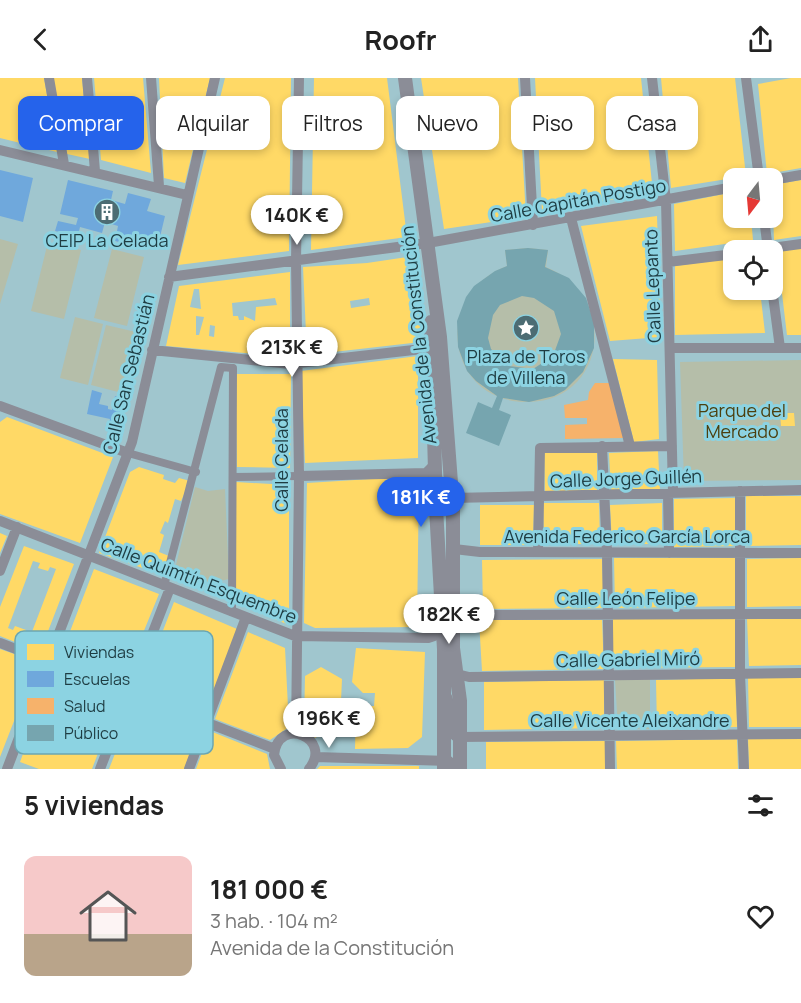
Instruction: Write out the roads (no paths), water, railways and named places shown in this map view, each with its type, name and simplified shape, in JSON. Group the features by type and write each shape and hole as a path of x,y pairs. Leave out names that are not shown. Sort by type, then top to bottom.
{"street":[{"path":"49,78 64,164"},
{"path":"87,78 95,171"},
{"path":"152,78 159,186"},
{"name":"Calle San Sebastián","path":"59,631 128,453 215,78"},
{"name":"Calle Celada","path":"296,733 299,476 296,261 299,78"},
{"name":"Avenida de la Constitución","path":"405,78 440,337 453,498 454,549 448,628 457,674 460,769"},
{"path":"525,78 533,225"},
{"name":"Calle Lepanto","path":"652,78 666,201 672,447 669,553"},
{"path":"746,78 758,168"},
{"path":"0,150 159,186 187,195"},
{"path":"783,178 801,175"},
{"name":"Calle Capitán Postigo","path":"169,277 428,243 723,189"},
{"path":"571,218 630,446"},
{"path":"783,247 801,244"},
{"path":"668,262 723,255"},
{"path":"315,757 448,766 444,649 448,628 434,465 432,287"},
{"path":"774,300 780,348"},
{"path":"153,350 297,362 431,348"},
{"path":"671,348 801,348"},
{"path":"151,631 167,587 221,367 233,368 232,612"},
{"path":"0,406 128,453 196,472"},
{"path":"433,428 439,447 441,492 453,498"},
{"path":"538,552 539,451 543,446 672,447"},
{"path":"602,446 607,552 610,769"},
{"path":"233,477 426,472 434,465"},
{"name":"Calle Jorge Guillén","path":"453,498 801,490"},
{"path":"740,491 740,674 744,769"},
{"name":"Calle Quimtín Esquembre","path":"0,521 296,636 428,638"},
{"path":"0,571 17,527"},
{"name":"Avenida Federico García Lorca","path":"454,549 466,552 801,553"},
{"name":"Calle León Felipe","path":"428,638 468,616 481,615 801,614"},
{"path":"213,706 246,617"},
{"path":"428,638 444,649"},
{"path":"0,643 15,649"},
{"name":"Calle Gabriel Miró","path":"457,674 469,678 801,673"},
{"path":"445,693 451,707 452,731 455,736 460,737"},
{"path":"213,724 275,749"},
{"path":"281,769 276,762 275,749 280,739 296,733 311,741 315,757 309,769"},
{"name":"Calle Vicente Aleixandre","path":"460,737 801,734"},
{"name":"Calle San Sebastián","path":"7,767 15,747"},
{"path":"100,769 106,754"},
{"path":"189,769 195,754"}],"place":[{"name":"CEIP La Celada","path":"107,212"},
{"name":"Plaza de Toros de Villena","path":"526,328"}],"park label":[{"name":"Parque del Mercado","path":"742,420"}]}
